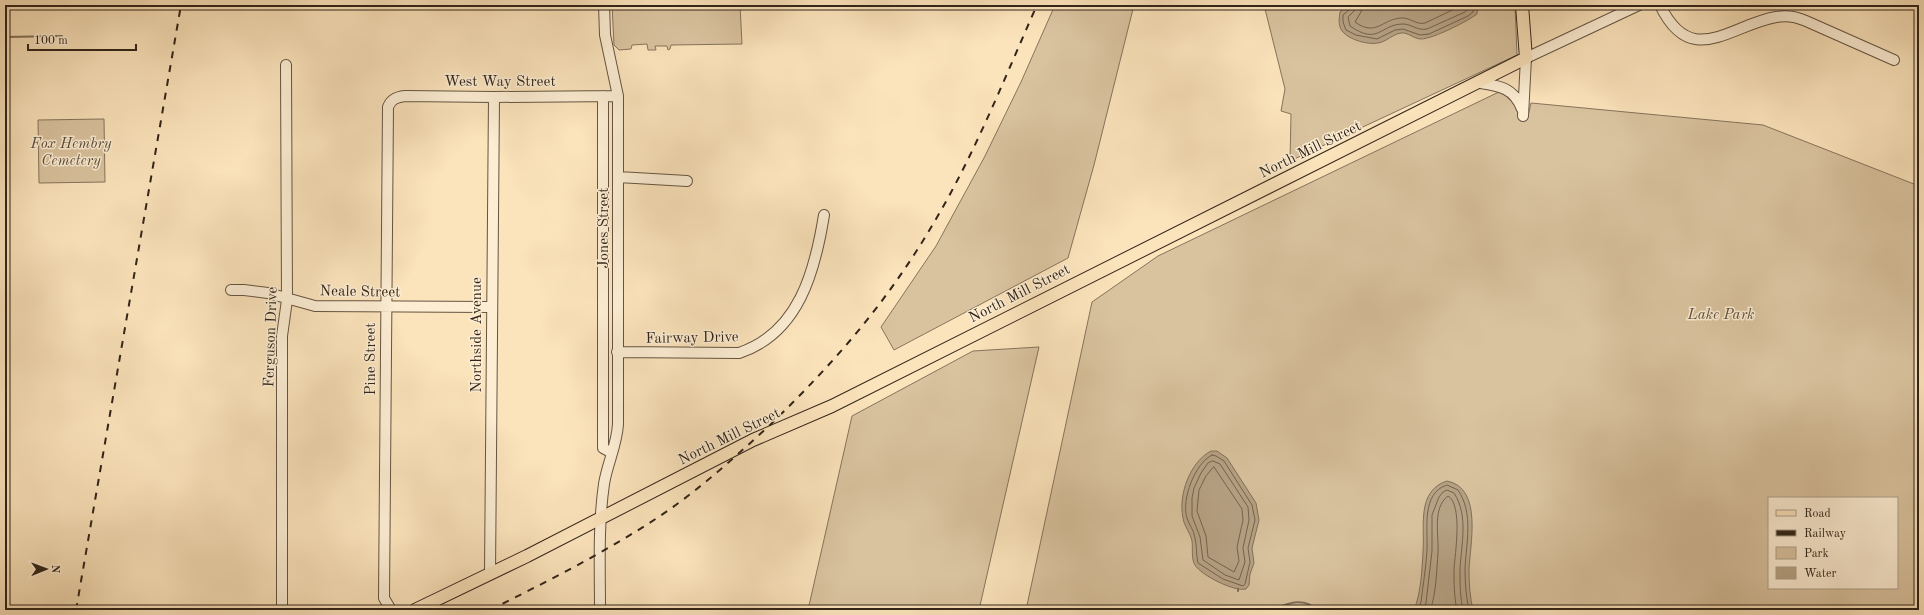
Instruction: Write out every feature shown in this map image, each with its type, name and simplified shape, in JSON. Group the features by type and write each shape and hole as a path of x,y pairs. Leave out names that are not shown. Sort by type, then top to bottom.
{"main road":[{"path":"1522,5 1526,58"},
{"name":"North Mill Street","path":"415,610 490,574 754,440 832,406 1080,280 1480,83 1526,58"}],"street":[{"name":"Jones Street","path":"600,610 599,538 604,485 617,430 618,96 605,35 604,5"},
{"name":"North Mill Street","path":"1526,58 1639,5"},
{"path":"1660,5 1668,20 1676,29 1698,39 1714,39 1771,18 1791,16 1806,21 1894,60"},
{"path":"1480,83 1501,86 1507,89 1517,98 1523,114 1526,58"},
{"name":"Ferguson Drive","path":"282,610 282,336 287,300 286,65"},
{"name":"West Way Street","path":"388,107 390,102 397,97 405,96 618,96"},
{"name":"Jones Street","path":"603,96 603,448 612,453"},
{"name":"Northside Avenue","path":"490,574 491,307 494,97"},
{"name":"Pine Street","path":"388,107 385,307 384,598 391,610"},
{"path":"618,177 687,182"},
{"name":"Fairway Drive","path":"617,352 739,353 762,343 782,325 791,314 803,293 813,268 824,215"},
{"name":"Neale Street","path":"231,290 268,293 287,300 315,306 491,307"}],"green space":[{"path":"612,5 740,5 742,44 671,45 670,49 668,50 667,46 655,46 656,50 648,50 647,44 632,45 631,49 619,50 614,45"},
{"path":"1055,5 1134,5 1094,165 1068,258 894,350 881,327 936,246 985,156 1021,82"},
{"path":"1264,5 1515,5 1517,55 1290,161 1291,114 1281,111 1285,89"},
{"name":"Lake Park","path":"1503,90 1514,101 1518,116 1528,116 1531,103 1763,125 1919,186 1919,610 1026,610 1092,302 1158,256"},
{"name":"Fox Hembry Cemetery","path":"104,119 105,182 39,183 38,120"},
{"path":"1039,347 979,610 808,610 852,416 973,351"}],"water":[{"path":"1354,5 1478,5 1477,14 1473,17 1434,36 1421,39 1401,33 1381,42 1364,43 1346,35 1340,28 1340,12 1346,7"},
{"path":"1211,451 1217,451 1227,458 1256,503 1259,520 1252,548 1254,563 1250,574 1249,585 1246,589 1234,588 1218,582 1198,569 1193,560 1192,541 1183,518 1182,499 1187,480 1192,471 1197,463"},
{"path":"1447,481 1458,486 1466,494 1470,505 1472,532 1469,575 1470,595 1473,610 1414,610 1421,581 1423,521 1426,501 1430,493 1437,486"}],"waterway":[{"path":"5,37 62,36"},
{"path":"1271,610 1295,602 1306,603 1317,610"}],"railway":[{"path":"76,610 181,5"},
{"path":"490,610 598,554 640,529 689,495 770,425 840,353 900,276 951,193 1002,86 1037,5"}]}
